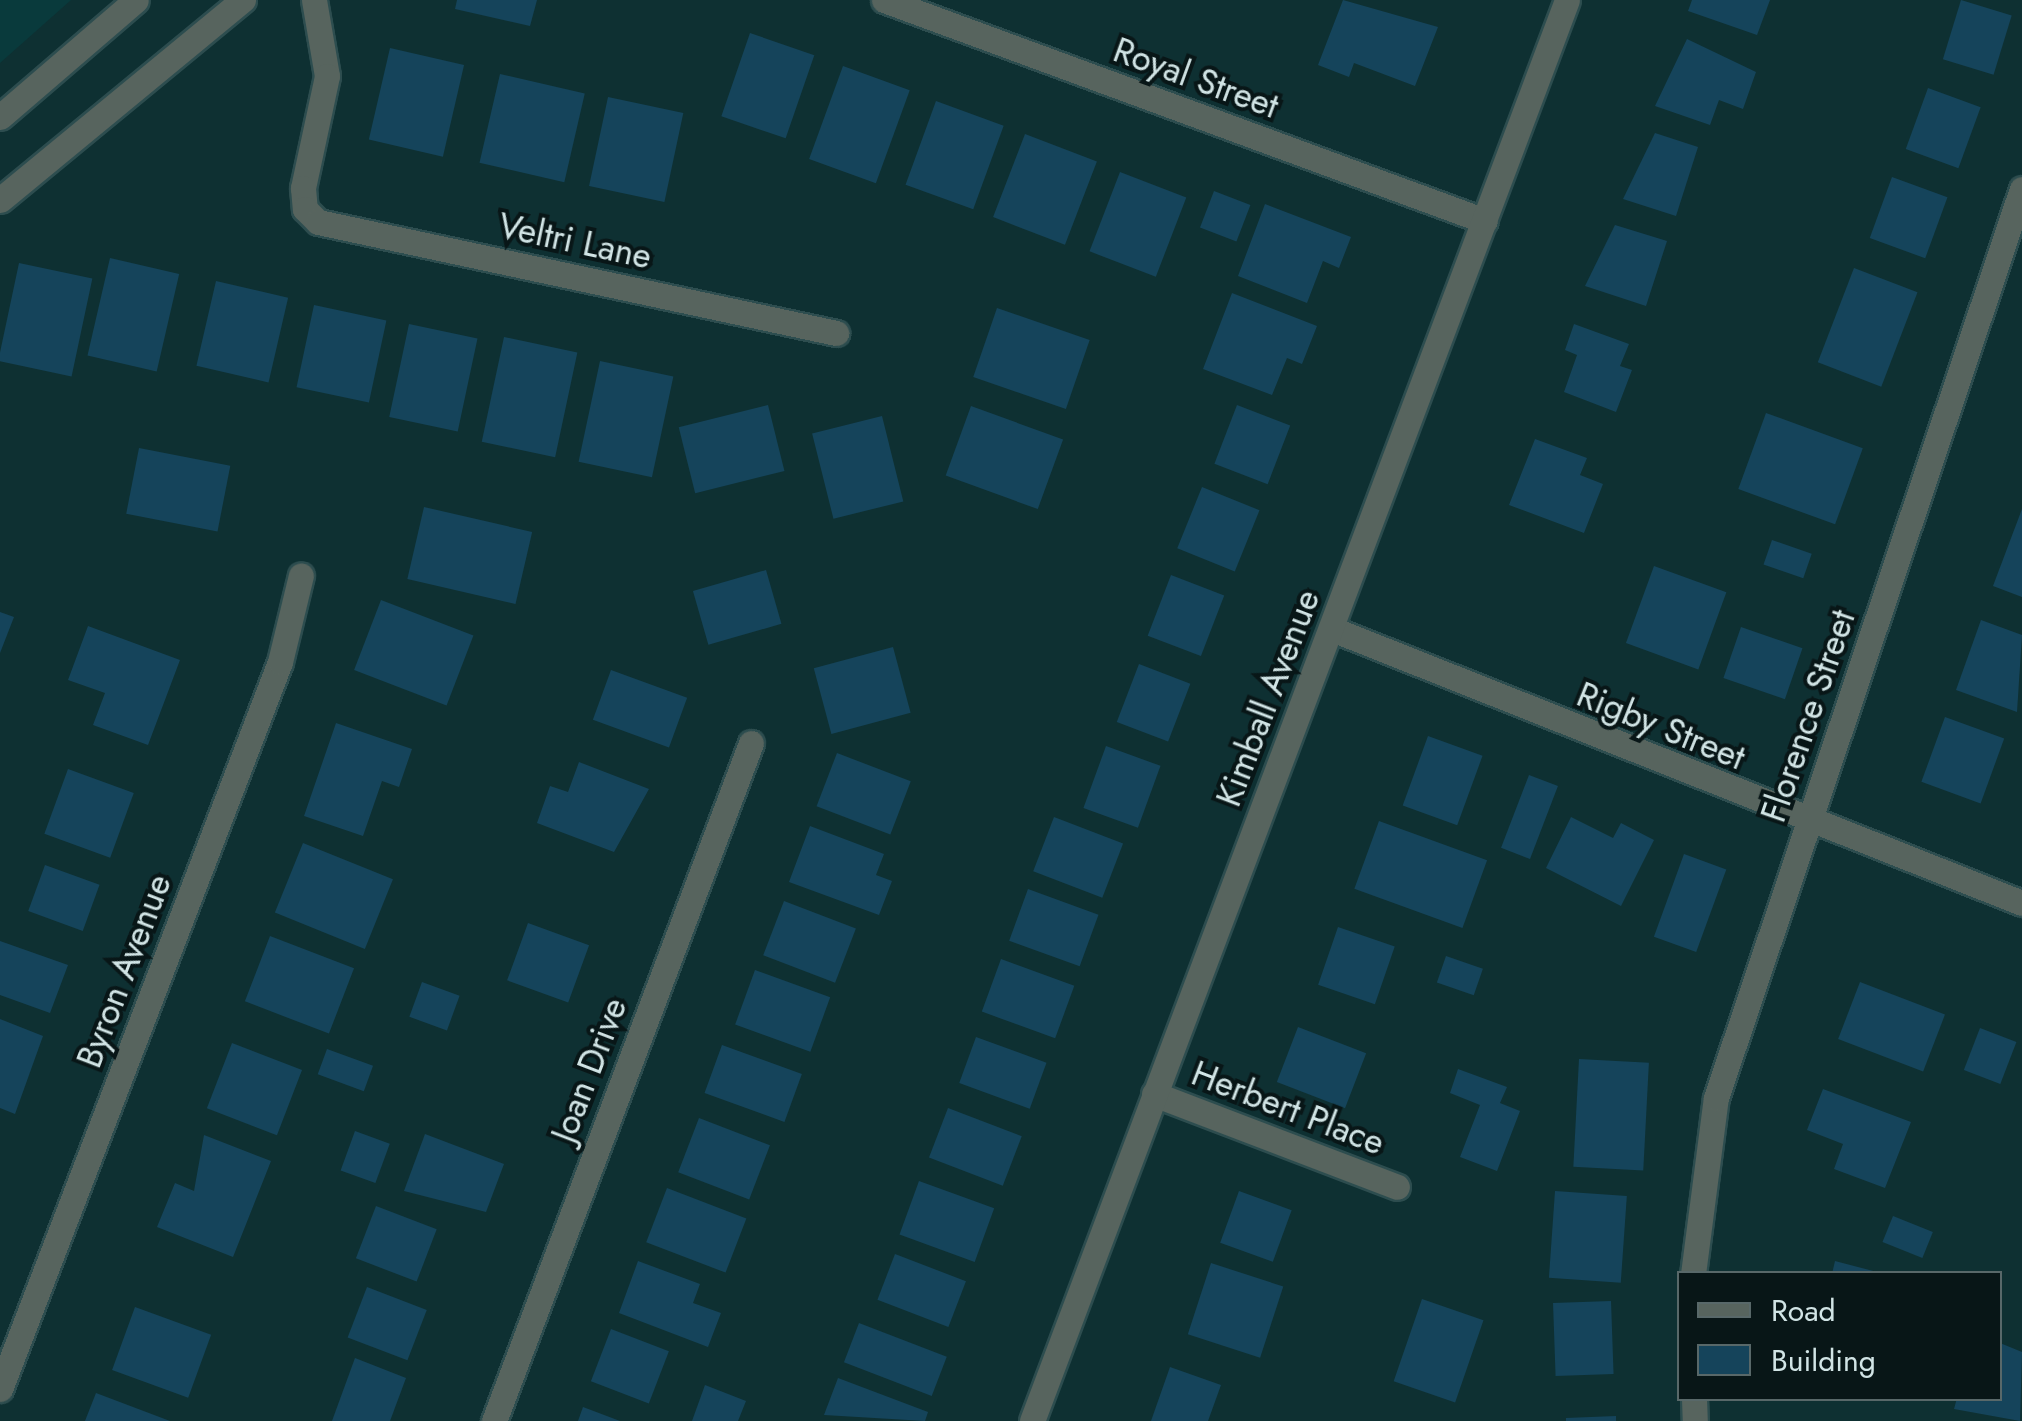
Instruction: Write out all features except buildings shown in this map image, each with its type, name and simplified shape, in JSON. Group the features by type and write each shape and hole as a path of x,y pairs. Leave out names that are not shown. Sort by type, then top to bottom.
{"street":[{"path":"0,117 136,0"},
{"path":"0,200 243,0"},
{"name":"Veltri Lane","path":"314,0 327,76 304,209 318,222 836,333"},
{"name":"Royal Street","path":"884,0 1485,221"},
{"name":"Kimball Avenue","path":"1032,1421 1567,0"},
{"name":"Florence Street","path":"1694,1271 1716,1098 2022,189"},
{"name":"Byron Avenue","path":"0,1389 280,662 301,575"},
{"name":"Rigby Street","path":"1332,629 1808,824 2022,903"},
{"name":"Joan Drive","path":"494,1421 750,743"},
{"name":"Herbert Place","path":"1154,1094 1397,1187"}],"shaded area":[{"path":"0,0 71,0 0,63"}]}
